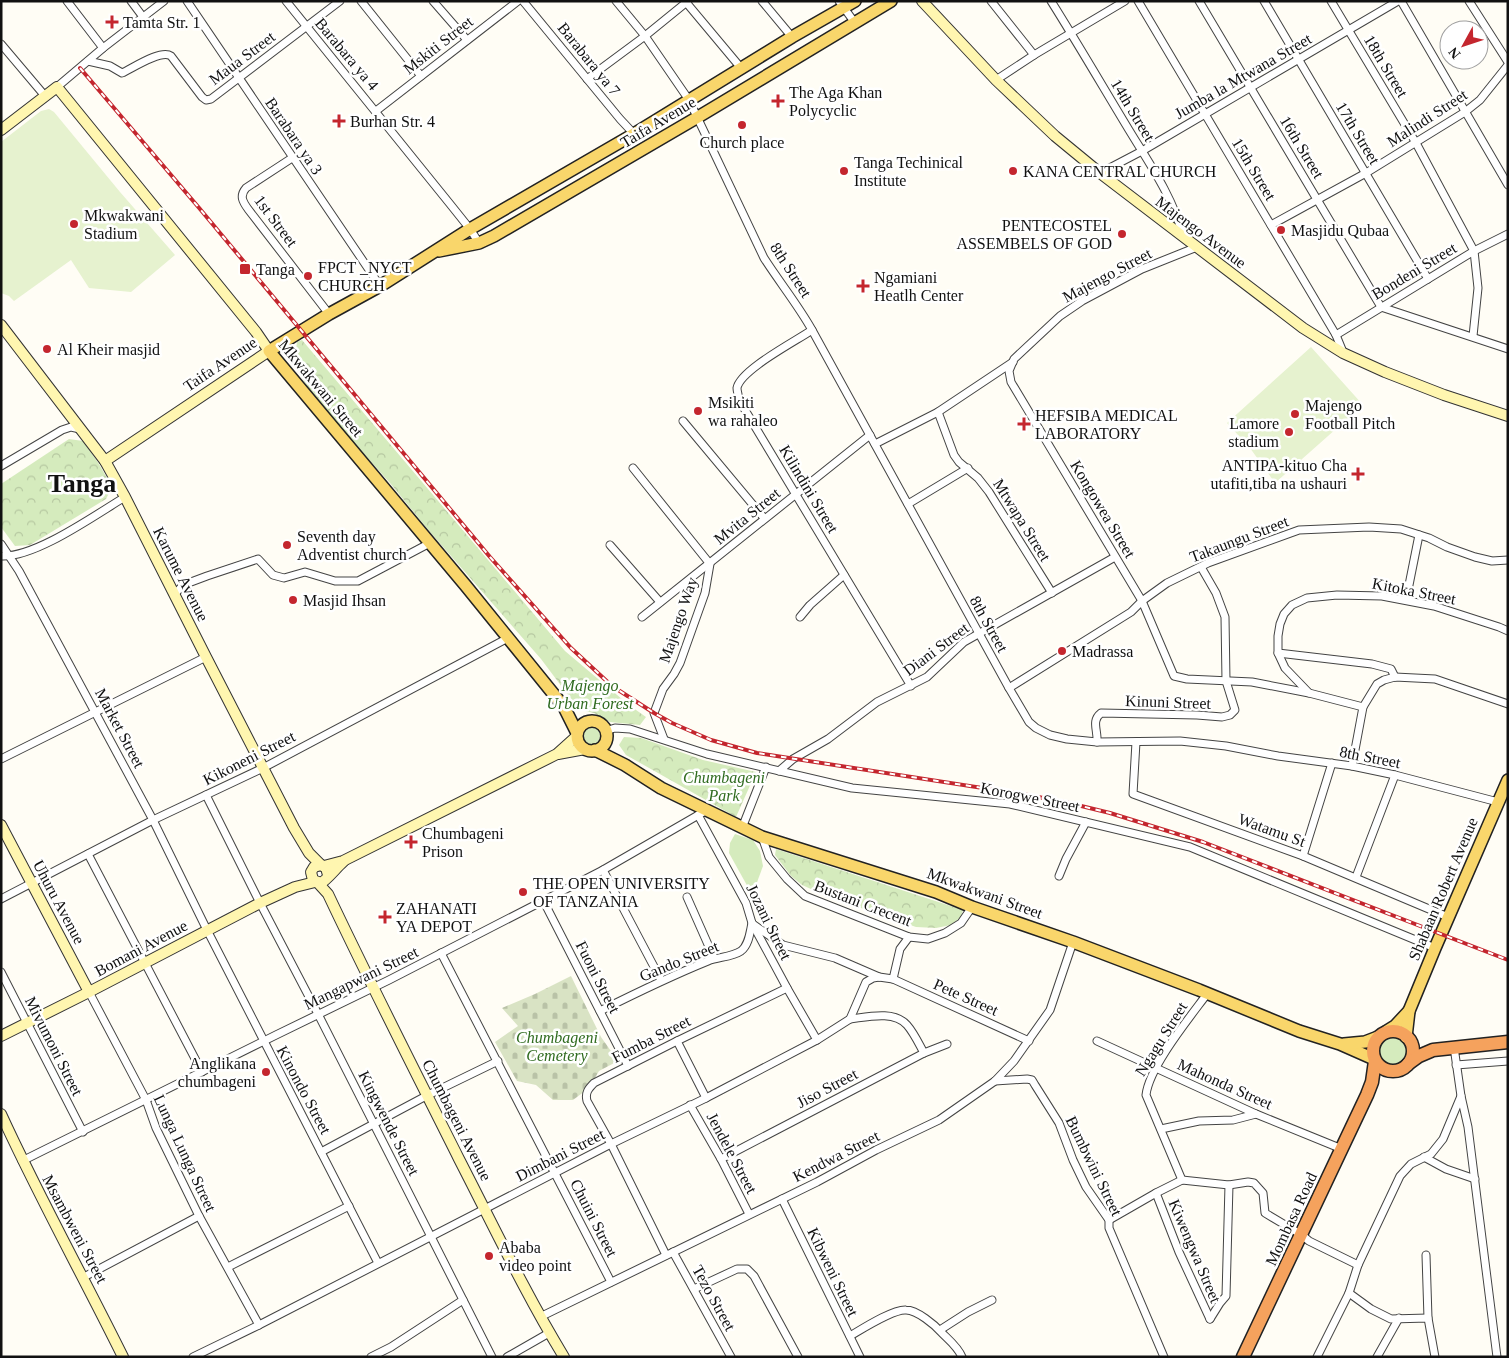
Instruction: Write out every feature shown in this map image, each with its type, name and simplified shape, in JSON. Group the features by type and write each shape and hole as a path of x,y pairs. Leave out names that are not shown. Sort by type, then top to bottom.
{"highway":[{"path":"1408,1038 1412,1048 1412,1056 1404,1067 1393,1071 1380,1067 1372,1052 1374,1044 1382,1034 1399,1032 1422,1047 1433,1050 1508,1042"},
{"name":"Mombasa Road","path":"1368,1095 1384,1080 1419,1056 1433,1050"},
{"name":"Mombasa Road","path":"1246,1356 1368,1095 1375,1060"}],"main road":[{"name":"Taifa Avenue","path":"105,461 269,350 380,286 470,228 634,134 841,5 855,1"},
{"name":"Taifa Avenue","path":"433,252 479,243 542,209 892,1"},
{"name":"Majengo Avenue","path":"922,1 996,80 1055,136 1100,173 1303,328 1343,353 1385,372 1444,395 1508,416"},
{"path":"1,130 56,87"},
{"name":"Mkwakwani Street","path":"56,87 269,350 564,707"},
{"path":"532,194 542,209"},
{"name":"Karume Avenue","path":"1,325 105,461 263,768 320,874 328,894"},
{"path":"564,707 590,721 602,725 624,765"},
{"path":"564,707 581,746 590,749"},
{"path":"557,754 577,734 579,727 590,721"},
{"path":"320,874 557,754 600,748 606,734"},
{"name":"Mkwakwani Street","path":"590,749 624,765 702,813 762,837 936,892 972,907 1073,942 1299,1031 1340,1044 1375,1060"},
{"name":"Shabaan Robert Avenue","path":"1409,1012 1508,780"},
{"name":"Uhuru Avenue","path":"1,825 89,992"},
{"name":"Bomani Avenue","path":"1,1036 320,874"},
{"name":"Chumbageni Avenue","path":"328,894 373,988 540,1318 564,1357"},
{"path":"1340,1044 1365,1042 1382,1034 1409,1012"},
{"path":"1408,1038 1409,1012"},
{"name":"Msambweni Street","path":"1,1114 22,1161 84,1277 123,1357"}],"street":[{"path":"67,1 103,48"},
{"path":"132,1 143,17"},
{"path":"56,87 164,1"},
{"name":"Barabara ya 3","path":"187,1 380,286"},
{"name":"Barabara ya 4","path":"286,1 470,228 479,243"},
{"name":"Maua Street","path":"88,61 110,66 122,74 145,61 167,53 202,97 206,100 211,99 340,1"},
{"path":"361,1 421,76"},
{"path":"433,1 467,40"},
{"name":"Mskiti Street","path":"376,111 518,1"},
{"name":"Barabara ya 7","path":"523,1 634,134"},
{"name":"8th Street","path":"616,1 645,36 689,100 764,258 812,330 1022,713 1029,722 1050,735 1066,739 1097,742 1180,741 1226,746 1278,756 1352,766 1395,775 1498,802"},
{"path":"762,1 792,37"},
{"path":"991,1 1034,55"},
{"name":"14th Street","path":"1051,1 1171,202 1184,238"},
{"path":"996,80 1125,1"},
{"name":"15th Street","path":"1138,1 1336,335 1343,353"},
{"name":"16th Street","path":"1199,1 1381,307"},
{"name":"17th Street","path":"1264,1 1428,279"},
{"name":"18th Street","path":"1331,1 1416,143 1474,251"},
{"path":"1400,1 1508,185"},
{"name":"Jumba la Mtwana Street","path":"1100,173 1142,151 1400,1"},
{"path":"1469,1 1508,63"},
{"path":"587,79 645,36 686,2 741,68"},
{"path":"841,5 855,23"},
{"path":"1,44 46,96"},
{"name":"Malindi Street","path":"1271,225 1366,173 1465,112 1480,100 1508,63"},
{"name":"1st Street","path":"292,158 244,190 242,198 248,209 329,314"},
{"name":"Bondeni Street","path":"1336,335 1474,251 1508,234"},
{"name":"Majengo Street","path":"875,444 938,412 1014,360 1060,316 1082,301 1142,269 1196,247"},
{"path":"1472,336 1478,288 1474,251"},
{"path":"1381,307 1508,349"},
{"name":"Kilindini Street","path":"812,330 756,366 743,377 737,389 739,400 911,686"},
{"name":"Kongowea Street","path":"1014,360 1008,371 1011,382 1142,601 1174,676 1187,679 1226,681"},
{"name":"Mtwapa Street","path":"938,412 954,455 959,462 978,478 989,492 1052,593"},
{"path":"683,421 764,518"},
{"path":"1,466 62,430 74,427 82,429"},
{"name":"Mvita Street","path":"642,617 870,435"},
{"path":"633,468 710,564"},
{"path":"908,504 968,468"},
{"path":"1,556 10,557 38,548 125,497"},
{"name":"Takaungu Street","path":"1009,688 1131,612 1166,583 1201,567 1299,530 1369,527 1401,529 1475,557 1492,561 1508,560"},
{"path":"1406,600 1419,535"},
{"path":"174,595 183,585 258,559 273,575 284,578 305,572 335,581 358,581 430,543"},
{"name":"Market Street","path":"1,544 10,557 153,820 207,930"},
{"path":"610,545 660,602"},
{"name":"Diani Street","path":"780,771 793,759 828,739 877,702 927,677 964,642 1115,557"},
{"name":"Majengo Way","path":"664,739 654,713 663,689 680,663 705,593 710,564"},
{"name":"Kinuni Street","path":"1097,742 1095,720 1101,713 1222,717 1230,715 1235,710 1226,681 1225,617 1216,593 1201,567"},
{"path":"800,617 810,605 844,575"},
{"name":"Kitoka Street","path":"1278,652 1280,624 1284,614 1292,605 1307,598 1337,595 1382,596 1406,600 1434,606 1508,631"},
{"name":"Kikoneni Street","path":"1,898 153,820 263,768 508,638"},
{"path":"1278,652 1285,668 1309,693"},
{"path":"1278,652 1372,664 1391,669 1395,677"},
{"path":"1,759 206,657"},
{"path":"1352,766 1363,707 1377,684 1395,677 1435,679 1508,704"},
{"path":"1226,681 1252,682 1309,693 1363,707"},
{"name":"Korogwe Street","path":"606,734 615,728 630,729 707,754 852,788 1010,804 1190,847 1435,948"},
{"name":"Watamu St","path":"1136,742 1133,794 1303,856 1448,917"},
{"path":"1303,856 1332,763"},
{"path":"742,828 766,768"},
{"path":"1356,877 1395,775"},
{"name":"Kingwende Street","path":"206,795 492,1357"},
{"name":"Mangapwani Street","path":"22,1161 373,988 603,870 702,813"},
{"name":"Jozani Street","path":"702,813 746,904 752,923 817,1040"},
{"path":"1060,876 1066,859 1086,822"},
{"name":"Bustani Crecent","path":"762,837 769,856 786,879 805,896 909,937 928,938 945,933 960,923 972,907"},
{"path":"88,854 202,1072"},
{"path":"603,870 661,980"},
{"path":"687,897 714,958"},
{"name":"Fuoni Street","path":"544,900 628,1066"},
{"path":"752,923 783,945 835,958 879,977 893,979 900,949 909,937"},
{"name":"Gando Street","path":"600,1011 661,980 714,958 740,952 744,948 749,936 752,923"},
{"name":"Kinondo Street","path":"207,930 378,1263"},
{"name":"Kendwa Street","path":"540,1318 817,1182 876,1150 940,1120 995,1081 1014,1061 1050,1010 1073,942"},
{"name":"Chuini Street","path":"441,953 611,1282"},
{"name":"Mivumoni Street","path":"1,972 83,1132"},
{"path":"879,977 872,978 866,982 850,1018 892,1017 906,1024 924,1053"},
{"name":"Pete Street","path":"893,979 1028,1041"},
{"name":"Fumba Street","path":"670,1254 587,1101 586,1095 589,1088 594,1083 677,1041 787,988"},
{"name":"Lunga Lunga Street","path":"89,992 146,1100 156,1128 199,1216 258,1325"},
{"name":"Ngagu Street","path":"1182,1180 1146,1095 1156,1068 1185,1023 1207,994"},
{"name":"Dimbani Street","path":"193,1357 484,1208 706,1098 817,1040 850,1018"},
{"path":"677,1041 706,1098"},
{"name":"Mahonda Street","path":"1097,1041 1256,1114 1342,1149"},
{"name":"Jiso Street","path":"721,1159 924,1053 947,1044"},
{"path":"1454,1047 1468,1127 1497,1357"},
{"path":"321,1152 428,1095 498,1061"},
{"path":"1456,1065 1508,1061"},
{"name":"Bumbwini Street","path":"995,1081 1028,1078 1036,1085 1059,1123 1086,1187 1109,1220 1109,1228 1164,1357"},
{"path":"1317,1357 1348,1293 1358,1265 1400,1176 1411,1164 1431,1154 1443,1139 1462,1096"},
{"name":"Jendele Street","path":"690,1105 721,1159 749,1214"},
{"path":"1161,1129 1199,1121 1233,1120 1256,1114"},
{"path":"1424,1157 1446,1169 1475,1179"},
{"path":"1109,1220 1182,1180 1229,1185 1254,1183 1263,1193 1265,1214 1309,1241 1358,1265"},
{"name":"Kiwengwa Street","path":"1156,1193 1179,1252 1210,1320 1226,1296 1229,1185"},
{"name":"Kibweni Street","path":"782,1199 860,1357"},
{"path":"228,1267 349,1206"},
{"path":"84,1277 199,1216"},
{"name":"Tezo Street","path":"670,1254 694,1289 732,1357"},
{"path":"1426,1255 1428,1318 1434,1357"},
{"path":"694,1289 737,1269 747,1269 754,1276 798,1357"},
{"path":"1348,1293 1371,1309 1391,1319 1428,1318"},
{"path":"372,1357 391,1348 463,1300"},
{"path":"940,1330 968,1312 992,1300"},
{"path":"850,1336 892,1313 906,1310 919,1314 940,1330 960,1352 962,1357"},
{"path":"1377,1357 1399,1318"},
{"path":"507,1357 549,1333"}],"green space":[{"name":"Mkwakwani Stadium","path":"49,109 54,112 175,255 131,292 89,288 71,260 14,301 9,296 1,293 1,142 41,111"},
{"name":"Majengo Urban Forest","path":"302,340 565,651 646,717 640,725 610,722 594,713 581,710 541,659 430,532 390,483 313,397 294,364 297,342"},
{"name":"Majengo Football Pitch","path":"1311,347 1363,405 1275,483 1250,448 1227,423"},
{"path":"69,439 83,441 99,464 112,487 106,499 30,545 15,546 1,527 1,484"},
{"path":"587,727 595,727 600,732 598,743 587,745 582,740 582,732"},
{"name":"Chumbageni Park","path":"624,737 641,738 703,760 756,772 736,817 626,755 619,745"},
{"path":"735,834 753,840 760,851 763,866 756,885 749,889 729,853 730,843"},
{"path":"776,849 963,910 961,917 951,925 936,928 916,927 829,897 802,885 791,876 775,855"},
{"name":"Chumbageni Cemetery","path":"571,976 601,1037 618,1061 599,1071 589,1088 573,1100 553,1100 536,1085 517,1081 495,1042 518,1026 502,1008"},
{"path":"1394,1037 1400,1038 1408,1046 1408,1058 1400,1066 1394,1067 1388,1066 1380,1058 1379,1052 1380,1046 1388,1038"}],"railway":[{"path":"80,68 490,557 571,648 612,686 654,713 711,740 757,753 1028,795 1110,813 1203,842 1508,960"}],"place":[{"name":"Tamta Str. 1","path":"112,22"},
{"name":"The Aga Khan Polycyclic","path":"778,101"},
{"name":"Burhan Str. 4","path":"339,121"},
{"name":"Church place","path":"742,125"},
{"name":"Tanga Techinical Institute","path":"844,171"},
{"name":"KANA CENTRAL CHURCH","path":"1013,171"},
{"name":"Mkwakwani Stadium","path":"74,224"},
{"name":"Masjidu Qubaa","path":"1281,230"},
{"name":"PENTECOSTEL ASSEMBELS OF GOD","path":"1122,234"},
{"name":"Tanga","path":"245,269"},
{"name":"FPCT _NYCT CHURCH","path":"308,276"},
{"name":"Ngamiani Heatlh Center","path":"863,286"},
{"name":"Al Kheir masjid","path":"47,349"},
{"name":"Msikiti wa rahaleo","path":"698,411"},
{"name":"Majengo Football Pitch","path":"1295,414"},
{"name":"HEFSIBA MEDICAL LABORATORY","path":"1024,424"},
{"name":"Lamore stadium","path":"1289,432"},
{"name":"ANTIPA-kituo Cha utafiti,tiba na ushauri","path":"1358,474"},
{"name":"Seventh day Adventist church","path":"287,545"},
{"name":"Masjid Ihsan","path":"293,600"},
{"name":"Madrassa","path":"1062,651"},
{"name":"Chumbageni Prison","path":"411,842"},
{"name":"THE OPEN UNIVERSITY OF TANZANIA","path":"523,892"},
{"name":"ZAHANATI YA DEPOT","path":"385,917"},
{"name":"Anglikana chumbageni","path":"266,1072"},
{"name":"Ababa video point","path":"489,1256"}],"district":[{"name":"Tanga","path":"82,483"}]}
